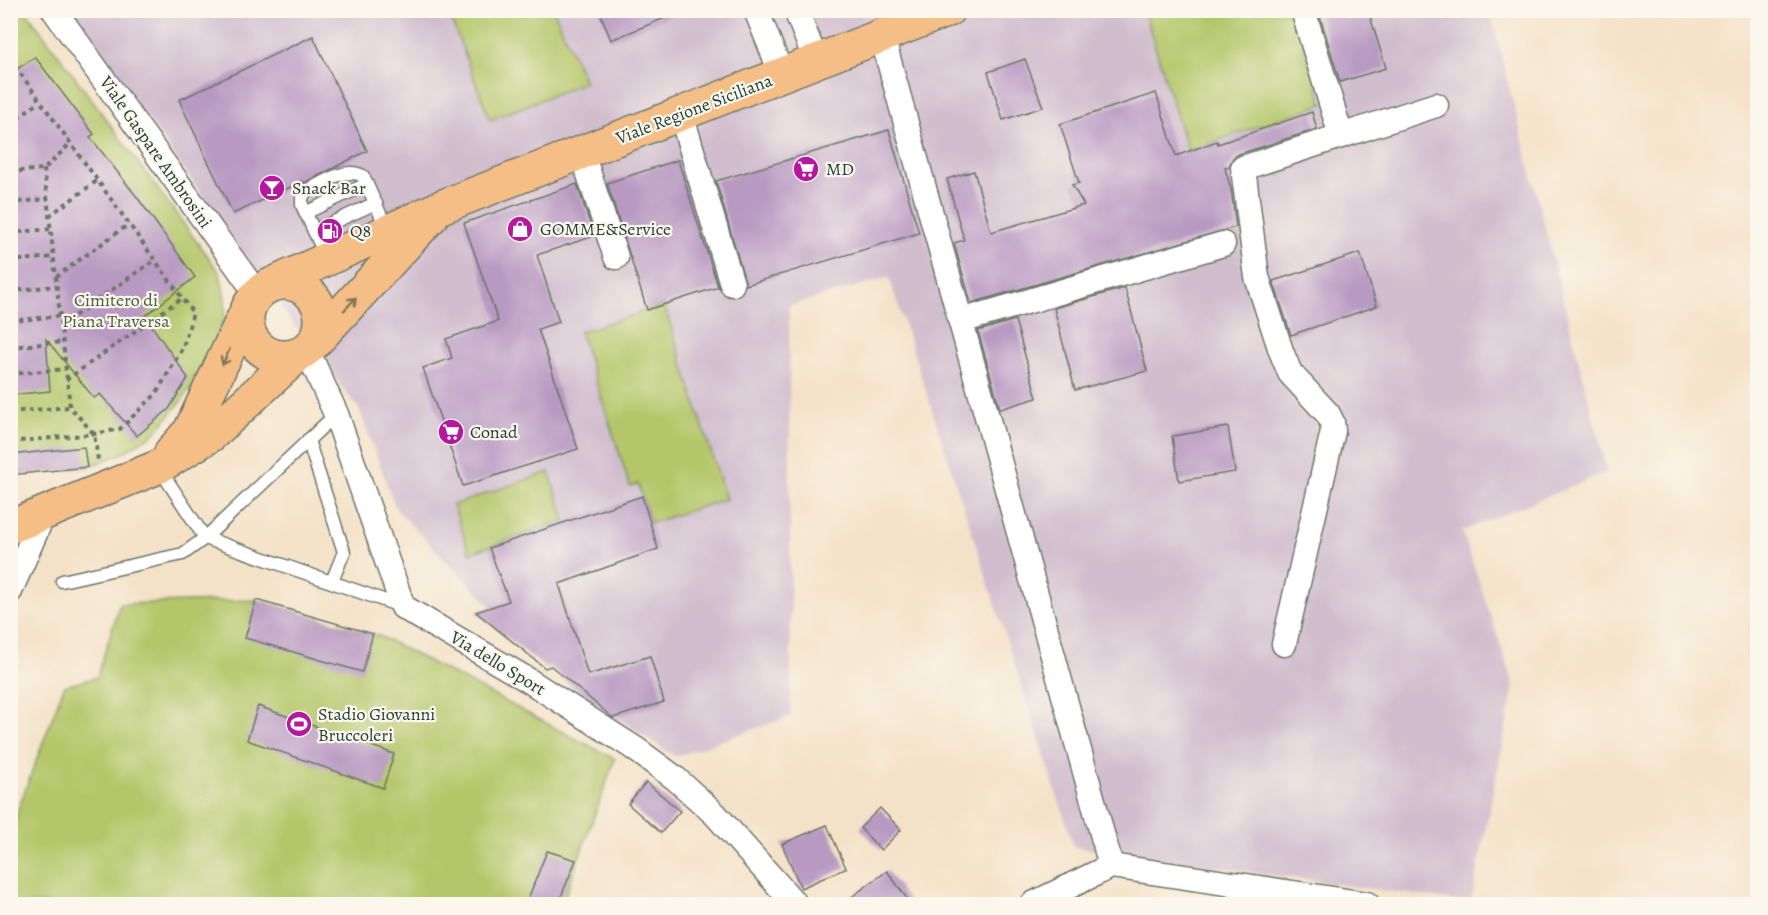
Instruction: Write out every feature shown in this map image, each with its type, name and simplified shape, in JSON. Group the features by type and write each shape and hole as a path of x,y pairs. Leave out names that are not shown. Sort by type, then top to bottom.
{"main road":[{"name":"Viale Regione Siciliana","path":"258,295 320,245 382,217 441,207 816,62 892,25 948,10"},
{"path":"10,527 158,467 211,435 305,350 318,337 321,326 321,314 318,302 310,293 295,284 277,283 258,295 247,315 247,326 257,346 277,357 288,357 305,350 441,207"},
{"path":"158,467 190,431 258,295"}],"street":[{"name":"Viale Gaspare Ambrosini","path":"54,10 258,295"},
{"path":"756,10 782,75"},
{"path":"796,10 816,62"},
{"path":"1303,10 1341,136"},
{"path":"892,25 961,321 1111,866"},
{"path":"1284,645 1332,441 1332,422 1324,408 1290,373 1281,351 1257,277 1243,168 1436,105"},
{"path":"681,114 732,284"},
{"path":"582,153 616,257"},
{"path":"961,321 1223,244"},
{"path":"305,350 336,414 403,607"},
{"path":"10,591 43,515"},
{"name":"Via dello Sport","path":"403,607 528,680 634,748 675,778 715,814 795,904"},
{"path":"1033,904 1111,866 1367,904"}],"lane":[{"path":"320,245 305,213 302,198 305,192 347,171 363,176 382,217"},
{"path":"305,213 367,184"},
{"path":"62,581 183,554 205,538 336,414"},
{"path":"308,440 344,552 332,581"},
{"path":"158,467 205,538 403,607"}],"path":[{"path":"10,59 13,67 71,143 193,313 183,347 156,394 120,429 94,434 10,442"},
{"path":"10,122 40,102"},
{"path":"10,172 44,169 71,143"},
{"path":"44,169 70,407 94,434 103,490"},
{"path":"49,216 98,180"},
{"path":"10,203 47,199"},
{"path":"55,277 129,224"},
{"path":"10,233 50,229"},
{"path":"10,261 53,257"},
{"path":"60,326 155,260"},
{"path":"10,291 56,286"},
{"path":"66,380 182,298"},
{"path":"10,321 60,315"},
{"path":"10,347 62,342"},
{"path":"10,374 65,369"},
{"path":"10,412 70,407"}],"shaded area":[{"path":"72,11 448,11 490,120 585,82 554,11 1490,11 1607,472 1462,531 1514,685 1471,903 1074,847 889,277 789,306 791,716 675,757 565,682 396,509 359,409 291,321"}],"green space":[{"name":"Cimitero di Piana Traversa","path":"10,11 26,11 220,273 225,298 225,315 216,346 205,367 179,404 154,434 119,455 87,467 11,475"},
{"path":"448,11 554,11 585,82 490,120"},
{"path":"1144,11 1293,11 1323,104 1188,151"},
{"path":"664,305 726,499 651,523 638,484 630,486 580,332"},
{"path":"549,472 565,520 470,553 453,505"},
{"name":"Stadio Giovanni Bruccoleri","path":"256,600 382,637 615,759 562,904 11,904 10,831 64,686 97,677 120,604"}],"building":[{"path":"599,10 682,10 682,11 611,40"},
{"path":"1318,10 1368,10 1386,68 1340,82"},
{"path":"313,36 367,151 304,183 303,181 233,214 179,100"},
{"name":"Cimitero di Piana Traversa","path":"35,57 94,134 90,137 195,277 145,316 188,378 169,409 137,436 100,394 94,398 46,339 50,391 10,395 10,74"},
{"path":"1025,59 1043,107 1003,120 988,72"},
{"path":"1156,93 1176,156 1312,112 1317,129 1239,154 1233,158 1229,167 1225,168 1231,189 1236,227 971,303 954,243 964,240 947,179 974,171 991,232 1084,205 1072,185 1079,183 1060,124"},
{"path":"889,130 919,233 746,285 716,181"},
{"path":"678,160 718,287 647,310 607,183"},
{"path":"577,184 594,236 537,255 559,322 538,329 578,449 463,486 423,368 452,358 446,339 498,321 464,223"},
{"path":"1360,253 1377,306 1291,335 1273,281"},
{"path":"1125,288 1147,371 1075,390 1054,308"},
{"path":"1015,320 1037,398 1000,409 978,331"},
{"path":"1228,427 1235,472 1179,481 1172,436"},
{"path":"84,447 87,467 10,475 10,455"},
{"path":"642,496 658,549 559,584 588,675 650,656 664,702 613,718 551,666 545,668 476,612 509,601 489,548"},
{"path":"256,600 373,634 362,672 245,638"},
{"path":"258,706 394,754 383,788 247,740"},
{"path":"646,782 680,811 661,833 628,804"},
{"path":"880,808 901,830 881,850 860,828"},
{"path":"827,825 846,868 801,888 782,844"},
{"path":"547,851 576,860 558,904 526,904"},
{"path":"887,871 911,904 842,904"}],"place":[{"name":"MD","path":"806,169"},
{"name":"Snack Bar","path":"272,188"},
{"name":"GOMME&Service","path":"520,229"},
{"name":"Q8","path":"330,231"},
{"name":"Conad","path":"451,432"},
{"name":"Stadio Giovanni Bruccoleri","path":"299,724"}]}
